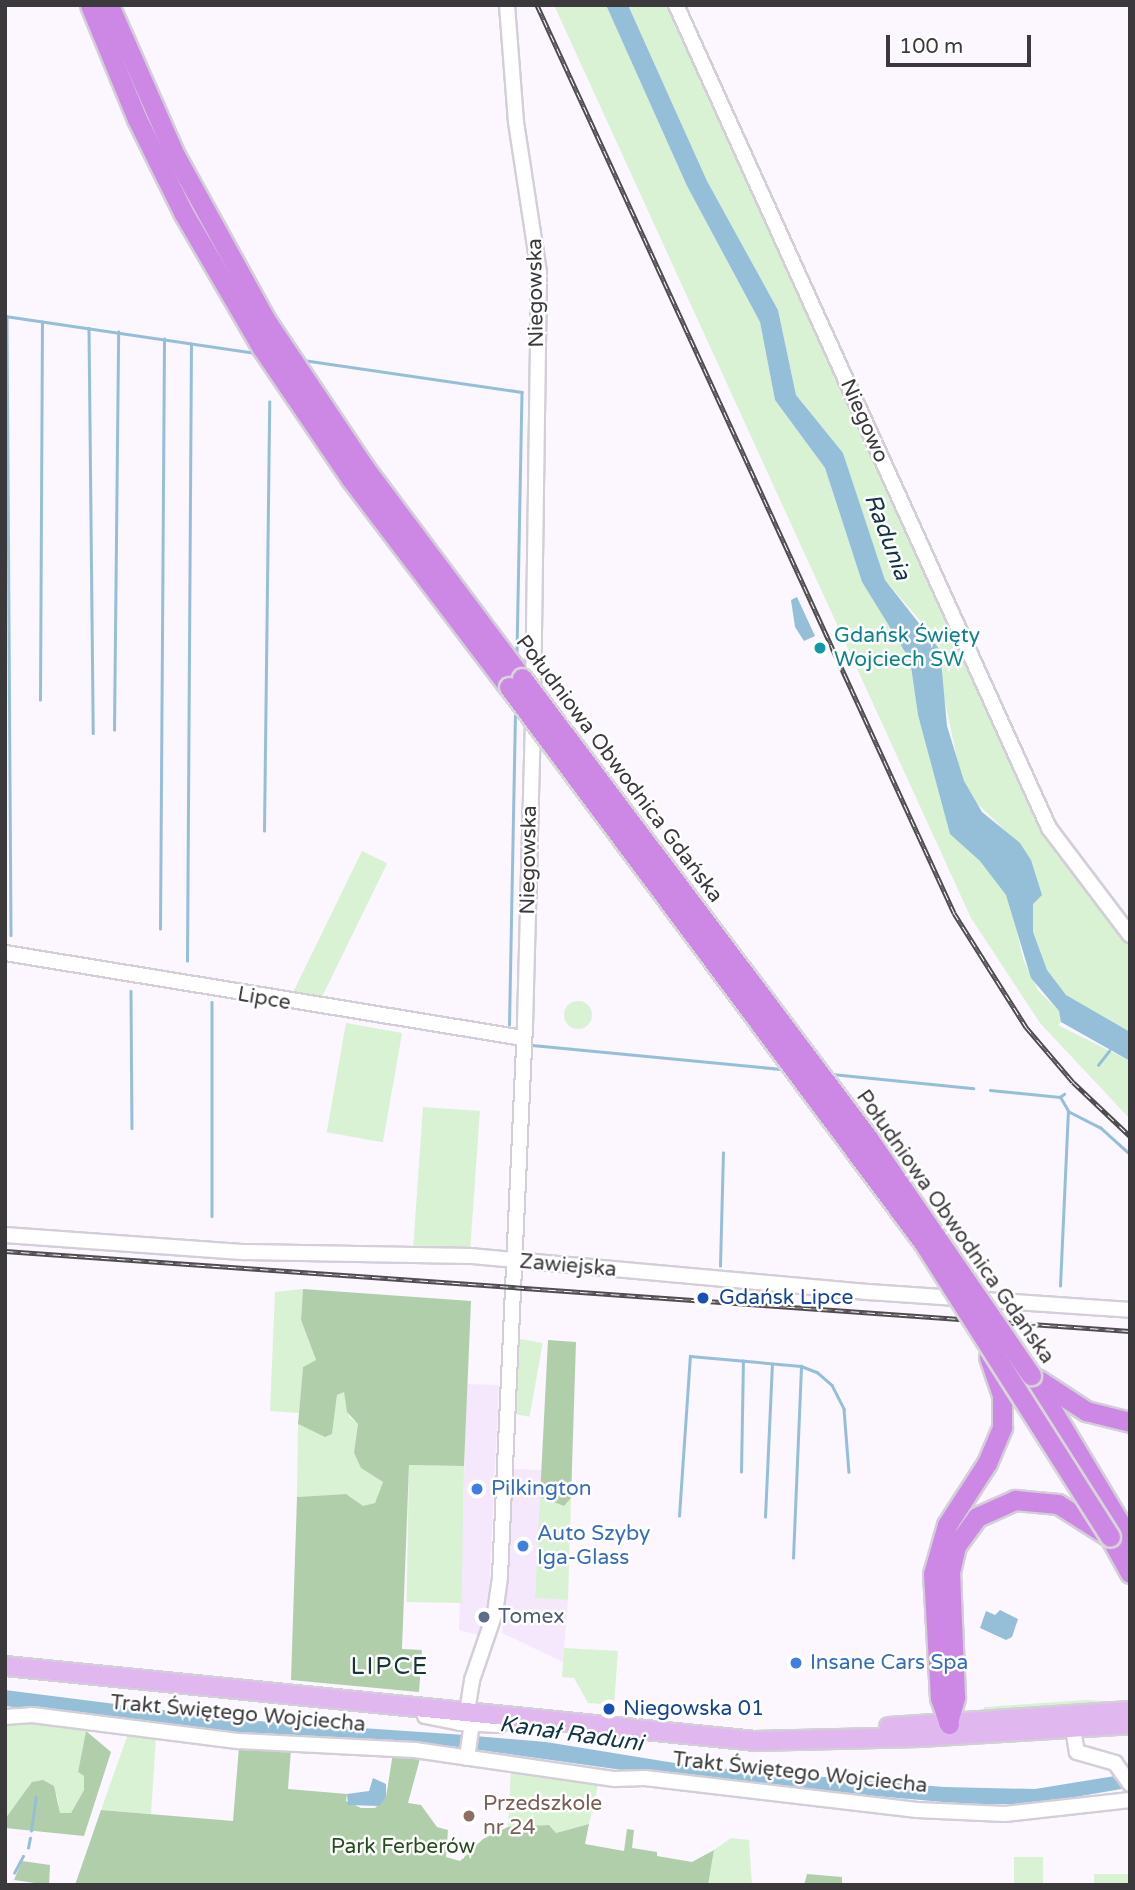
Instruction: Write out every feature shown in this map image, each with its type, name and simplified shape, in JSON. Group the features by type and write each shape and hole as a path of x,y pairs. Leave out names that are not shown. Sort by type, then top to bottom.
{"highway":[{"name":"Południowa Obwodnica Gdańska","path":"89,5 172,190 255,337 351,480 807,1083 967,1307 1130,1573"},
{"name":"Południowa Obwodnica Gdańska","path":"109,5 199,202 259,309 324,410 868,1138 1031,1376 1130,1540"},
{"path":"946,1670 932,1582 937,1550 957,1507 993,1451 1004,1415 998,1378 967,1307"},
{"path":"1031,1376 1086,1411 1130,1422"},
{"path":"949,1729 940,1698 946,1670 952,1559 964,1532 977,1517 1003,1503 1042,1499 1067,1508 1110,1537"}],"main road":[{"name":"Trakt Świętego Wojciecha","path":"5,1666 422,1707 470,1723 513,1716 693,1732 755,1741 949,1729 1130,1711"},
{"name":"Trakt Świętego Wojciecha","path":"949,1729 1073,1728 1130,1724"}],"street":[{"name":"Niegowska","path":"470,1723 498,1593 523,1038 539,273 516,122 507,5"},
{"name":"Niegowo","path":"676,5 792,255 949,615 1049,828 1130,935"},
{"name":"Lipce","path":"5,953 523,1038"},
{"name":"Zawiejska","path":"5,1235 245,1252 471,1256 1130,1310"},
{"name":"Trakt Świętego Wojciecha","path":"5,1717 32,1715 168,1734 467,1754 615,1779 646,1778 917,1810 1004,1814 1130,1800"},
{"path":"467,1754 470,1723"},
{"path":"1073,1728 1077,1752 1115,1763 1126,1777"}],"shaded area":[{"path":"467,1384 499,1385 489,1592 482,1636 459,1630"},
{"path":"514,1469 542,1470 535,1598 568,1600 563,1662 502,1633"}],"green space":[{"path":"554,5 606,5 687,186 760,322 775,400 825,468 862,582 910,660 918,715 943,800 999,849 1023,959 1038,990 1059,1011 1062,1020 1058,1025 1130,1061 1130,1119 1040,1023 971,918"},
{"path":"628,5 673,5 1047,830 1130,939 1130,1045 1112,1036 1062,991 1040,965 1011,836 964,791 930,632 885,580 843,454 796,395 778,310 707,181"},
{"path":"362,851 387,863 319,1003 294,991"},
{"path":"578,1001 588,1005 592,1015 588,1025 578,1029 568,1025 564,1015 568,1005"},
{"path":"346,1023 402,1033 383,1142 327,1132"},
{"path":"423,1107 480,1111 470,1255 413,1251"},
{"path":"303,1289 301,1320 316,1360 303,1367 299,1413 270,1411 275,1292"},
{"path":"303,1289 471,1301 464,1466 409,1465 402,1649 422,1650 419,1692 291,1680 297,1497 346,1494 363,1506 375,1503 383,1482 361,1468 354,1453 358,1424 347,1412 344,1392 337,1395 332,1434 325,1437 298,1424 303,1367 316,1360 301,1320"},
{"path":"520,1339 543,1343 530,1417 507,1413"},
{"path":"548,1340 576,1342 571,1498 564,1506 540,1497"},
{"path":"344,1392 349,1417 359,1424 354,1453 361,1468 383,1482 375,1503 363,1507 346,1494 297,1497 298,1424 325,1437 332,1434 337,1395"},
{"path":"409,1465 464,1466 462,1603 407,1602"},
{"path":"540,1497 563,1506 571,1498 568,1600 535,1598"},
{"path":"564,1648 618,1651 614,1705 588,1703 574,1678 562,1677"},
{"path":"1086,1700 1130,1702 1130,1707 984,1711 984,1707"},
{"path":"25,1719 86,1731 78,1772 84,1776 84,1790 71,1813 60,1814 57,1795 19,1800 5,1819 5,1722"},
{"path":"86,1731 111,1752 84,1836 5,1828 5,1819 32,1782 43,1780 54,1786 60,1813 71,1813 84,1790 84,1776 78,1772"},
{"path":"128,1734 156,1737 151,1814 101,1810"},
{"name":"Park Ferberów","path":"239,1747 291,1749 288,1789 347,1794 346,1801 361,1808 375,1808 386,1797 393,1753 421,1755 408,1803 421,1805 437,1827 448,1830 446,1857 460,1861 483,1839 508,1827 549,1825 556,1833 589,1824 585,1844 624,1851 627,1829 634,1830 632,1848 657,1852 657,1856 692,1862 714,1850 708,1885 75,1885 101,1810 233,1821"},
{"path":"511,1768 599,1781 589,1824 556,1833 549,1825 508,1827"},
{"path":"731,1838 749,1840 752,1885 708,1885 714,1850"},
{"path":"1014,1857 1043,1857 1043,1885 1014,1885"},
{"path":"22,1861 50,1865 49,1885 14,1880"},
{"path":"807,1874 842,1877 842,1885 804,1885"},
{"path":"1094,1874 1130,1874 1130,1885 1094,1885"}],"water":[{"path":"606,5 628,5 707,181 778,310 796,395 843,453 885,580 940,650 947,726 964,781 982,812 1020,843 1031,860 1042,895 1033,904 1033,932 1047,970 1066,995 1130,1032 1130,1061 1061,1022 1059,1011 1031,978 1006,895 980,861 950,834 918,715 910,660 862,582 825,468 775,400 760,322 687,186"},
{"path":"797,597 815,636 804,641 795,627 791,600"},
{"path":"1000,1610 1018,1619 1012,1637 1006,1640 980,1628 986,1611 995,1615"},
{"path":"5,1690 241,1720 465,1735 463,1748 238,1734 5,1706"},
{"path":"475,1736 546,1742 693,1766 944,1787 1035,1789 1121,1775 1127,1788 1035,1804 966,1804 694,1780 473,1749"},
{"path":"373,1778 386,1784 386,1797 379,1806 348,1805 347,1794 369,1791"}],"waterway":[{"path":"5,316 255,353"},
{"path":"7,316 11,935"},
{"path":"40,700 42,322"},
{"path":"89,328 93,733"},
{"path":"114,730 118,332"},
{"path":"160,929 164,339"},
{"path":"187,961 191,344"},
{"path":"303,360 522,392 517,657"},
{"path":"264,831 269,402"},
{"path":"509,1025 515,709"},
{"path":"131,991 132,1128"},
{"path":"212,1002 212,1216"},
{"path":"532,1045 783,1069"},
{"path":"1098,1065 1109,1051"},
{"path":"832,1074 973,1088"},
{"path":"990,1090 1060,1097"},
{"path":"1060,1286 1068,1111 1060,1097 1064,1094"},
{"path":"1068,1111 1100,1127 1130,1154"},
{"path":"720,1266 723,1153"},
{"path":"679,1516 690,1356 801,1366 817,1372 832,1385 844,1409 849,1472"},
{"path":"741,1472 743,1361"},
{"path":"765,1517 772,1364"},
{"path":"793,1558 801,1366"},
{"path":"31,1831 36,1797"},
{"path":"28,1848 30,1838"},
{"path":"14,1873 23,1856"}],"railway":[{"path":"537,5 954,913 1026,1027 1073,1082 1130,1136"},
{"path":"5,1251 1130,1331"}],"place":[{"name":"Gdańsk Święty Wojciech SW","path":"820,648"},
{"name":"Gdańsk Lipce","path":"703,1298"},
{"name":"Pilkington","path":"477,1489"},
{"name":"Auto Szyby Iga-Glass","path":"523,1546"},
{"name":"Tomex","path":"484,1617"},
{"name":"Insane Cars Spa","path":"796,1663"},
{"name":"Niegowska 01","path":"609,1709"},
{"name":"Przedszkole nr 24","path":"469,1816"}],"district":[{"name":"LIPCE","path":"390,1667"}],"water label":[{"name":"Radunia","path":"887,537"},
{"name":"Kanał Raduni","path":"571,1734"}]}
